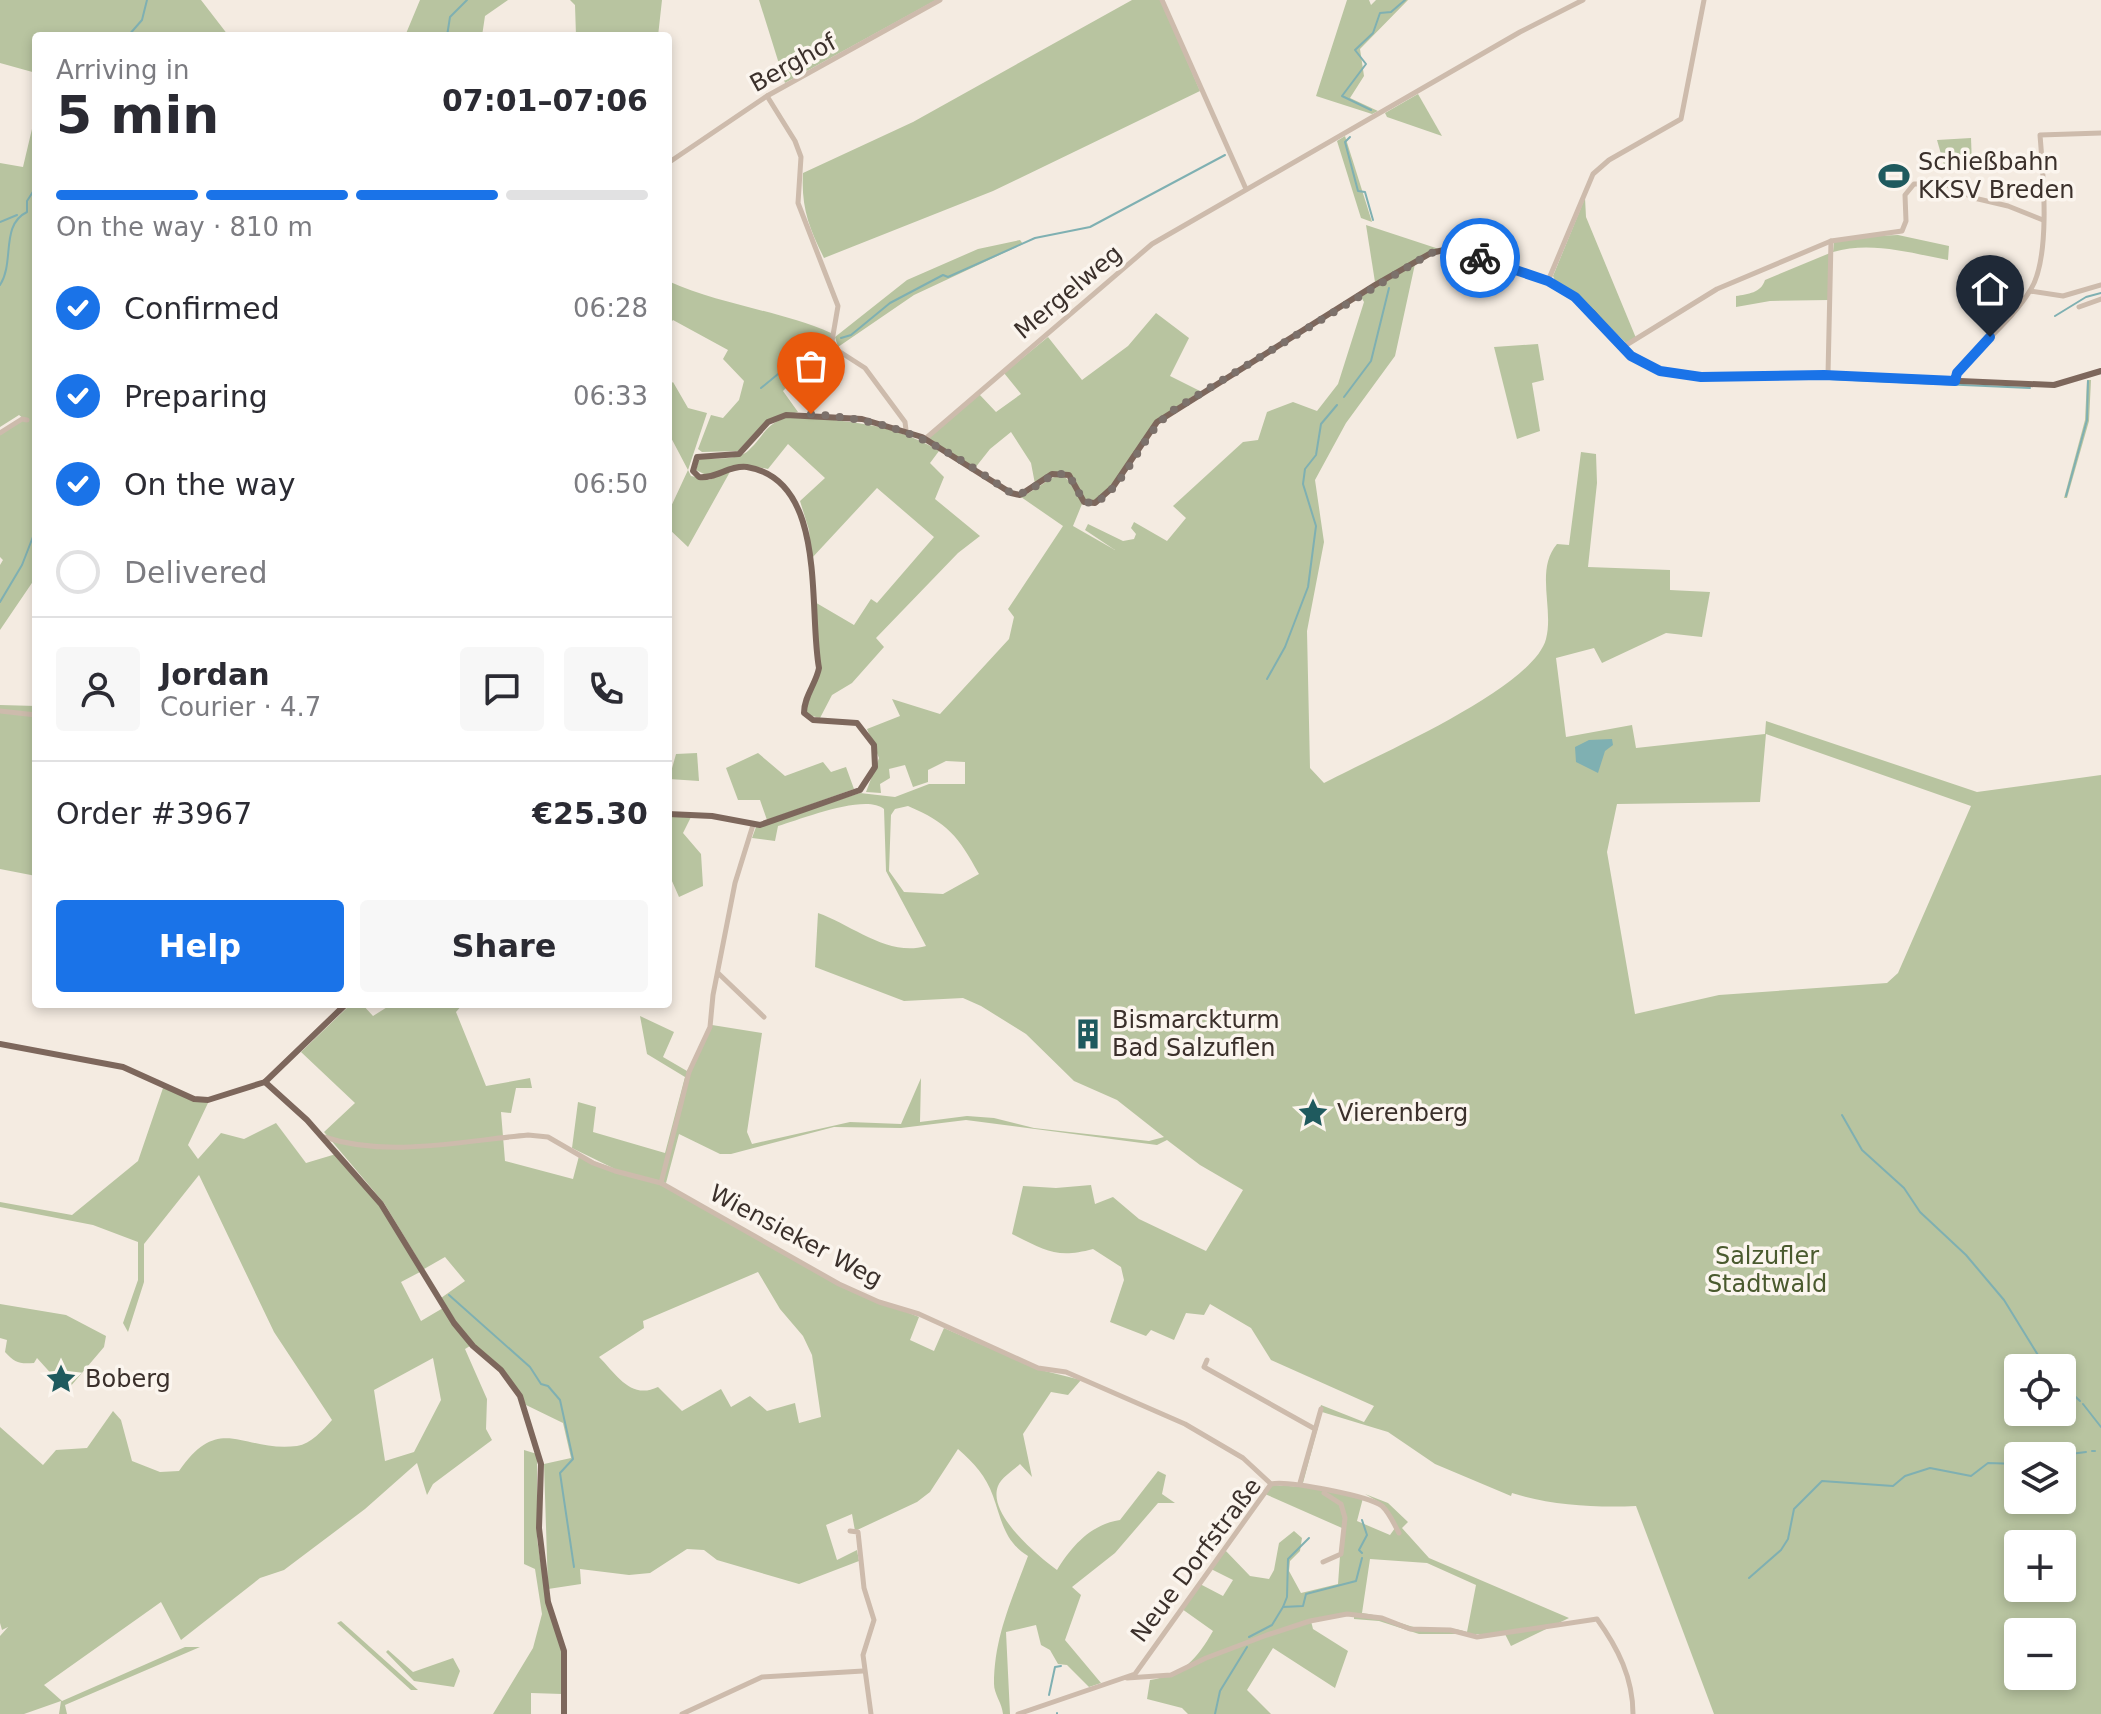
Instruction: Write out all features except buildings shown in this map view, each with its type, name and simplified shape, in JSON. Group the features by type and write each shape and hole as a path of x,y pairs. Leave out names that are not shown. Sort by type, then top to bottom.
{"main road":[{"path":"672,814 712,816 753,825 853,793 867,783 876,758 869,735 857,723 813,720 804,713 805,701 817,681 819,668 806,531 795,499 767,474 743,467 726,469 708,478 699,477 693,471 693,463 703,454 739,454 768,422 786,415 862,419 906,430 1011,493 1028,492 1052,474 1062,473 1073,479 1084,502 1095,503 1113,487 1157,422 1431,253 1457,251 1548,281 1575,297 1623,347 1651,368 1687,376 1828,375 2054,385 2101,371"},
{"path":"0,1044 123,1067 194,1099 223,1097 265,1082 342,1008"},
{"path":"265,1082 324,1137 381,1204 464,1337 501,1370 524,1405 541,1464 539,1528 548,1602 564,1651 564,1714"}],"street":[{"name":"Berghof","path":"672,160 767,96 940,0"},
{"path":"1162,0 1246,189"},
{"name":"Mergelweg","path":"925,439 1152,244 1520,32 1583,0"},
{"path":"1548,281 1593,174 1609,160 1681,119 1704,0"},
{"path":"767,96 795,141 801,157 798,203 838,306 832,341 837,350 865,368 905,422 906,430"},
{"path":"1955,381 1957,373 2030,291 2039,267 2045,189 2040,135 2101,133"},
{"path":"1623,347 1717,289 1831,241 1902,231 1906,221 1906,190 1924,182 1945,184 1974,198 2008,206 2043,220"},
{"path":"1828,375 1831,241"},
{"path":"2030,291 2063,296 2101,285"},
{"path":"2079,307 2101,299"},
{"path":"0,433 22,419 27,420"},
{"path":"0,711 32,715"},
{"path":"661,1183 689,1072 710,1027 717,972 735,883 753,825"},
{"path":"717,972 764,1017"},
{"name":"Wiensieker Weg","path":"324,1137 364,1147 536,1135 548,1137 593,1163 661,1183 839,1284 919,1314 1038,1368 1066,1372 1185,1424 1243,1458 1271,1484"},
{"path":"1207,1360 1204,1367 1315,1429"},
{"path":"1300,1483 1321,1409"},
{"name":"Neue Dorfstraße","path":"1127,1678 1135,1674 1271,1484 1300,1483 1323,1492 1373,1501 1386,1511 1399,1533"},
{"path":"1323,1492 1341,1504 1345,1518 1341,1554 1323,1562"},
{"path":"850,1531 858,1532 864,1588 874,1620 863,1655 871,1714"},
{"path":"1018,1714 1127,1678 1171,1675 1267,1635 1310,1621 1347,1614 1382,1618 1410,1629 1450,1630 1477,1637 1597,1619 1626,1669 1631,1685 1633,1714"},
{"path":"682,1714 762,1677 863,1671"}],"green space":[{"path":"0,0 201,0 226,32 32,32 32,72 0,63"},
{"path":"420,0 508,0 485,16 483,32 407,32"},
{"path":"570,0 662,0 658,32 576,32 575,5"},
{"path":"759,0 936,0 785,83"},
{"path":"1132,0 1161,0 1200,91 993,191 824,258 807,217 803,173 913,122"},
{"path":"1347,0 1369,0 1371,5 1376,0 1408,0 1360,49 1364,76 1350,98 1378,111 1372,114 1316,96"},
{"path":"1418,94 1442,136 1387,117 1385,113"},
{"path":"32,129 32,583 0,630 0,565 3,560 0,557 0,435 24,419 19,415 0,427 0,163 23,167"},
{"path":"1345,136 1372,222 1361,218 1337,141"},
{"path":"1971,138 1972,165 1945,168 1937,140"},
{"path":"1585,198 1586,217 1636,338 1626,343 1593,310 1556,283 1553,276"},
{"path":"1366,225 1439,249 1375,282"},
{"path":"1898,235 1949,246 1948,260 1876,248 1833,252 1834,242 1854,237"},
{"path":"1020,240 1023,244 914,295 838,347 835,337 907,280 978,249"},
{"path":"1830,253 1829,300 1770,301 1736,307 1736,296 1754,292 1765,280"},
{"name":"Salzufler Stadtwald","path":"1415,264 1395,356 1346,423 1315,480 1324,542 1307,631 1310,768 1324,783 1483,700 1513,679 1535,658 1546,639 1548,627 1547,565 1557,544 1569,545 1581,452 1596,454 1597,483 1588,567 1670,570 1670,590 1710,592 1702,637 1666,633 1602,663 1594,648 1556,658 1566,737 1632,725 1636,748 1765,734 1766,721 1977,792 2101,775 2101,1714 1714,1714 1636,1506 1573,1505 1512,1493 1511,1496 1435,1464 1388,1432 1322,1412 1303,1483 1299,1481 1321,1405 1364,1422 1374,1406 1271,1360 1251,1328 1210,1304 1204,1315 1186,1313 1174,1340 1151,1330 1146,1336 1110,1322 1124,1280 1121,1267 1093,1249 1060,1253 1012,1234 1023,1186 1056,1188 1091,1185 1095,1204 1113,1197 1139,1219 1206,1251 1243,1190 1200,1165 1167,1140 1157,1145 966,1120 901,1128 834,1127 731,1154 720,1154 679,1134 666,1183 617,1170 572,1148 578,1102 596,1107 593,1132 665,1153 685,1077 647,1054 640,1016 674,1032 663,1057 687,1071 712,1025 762,1033 747,1132 752,1144 850,1122 901,1124 921,1078 920,1122 967,1116 994,1118 1034,1128 1149,1141 1164,1137 1117,1100 1074,1081 1026,1034 981,1006 963,998 904,1001 815,967 818,913 884,944 912,948 926,946 886,871 884,809 863,804 833,809 778,826 775,841 752,838 756,827 860,793 895,797 929,784 965,784 965,762 946,761 928,770 928,782 913,787 905,765 889,769 890,778 880,784 881,793 866,792 879,758 867,729 900,716 892,699 940,714 1009,639 1014,617 1008,609 1063,526 1021,497 1056,476 1062,476 1075,489 1082,504 1073,526 1115,550 1085,530 1088,524 1123,541 1134,539 1136,534 1131,528 1134,522 1167,541 1186,518 1173,506 1243,442 1258,440 1267,412 1293,402 1317,411 1338,384 1364,302 1361,297","holes":["1766,734 1971,806 1898,973 1887,983 1719,995 1635,1014 1607,852 1617,804 1760,802","908,806 933,818 951,832 979,874 943,894 904,892 889,871 891,815 895,809"]},
{"path":"672,283 811,325 831,333 831,342 783,391 798,412 767,420 738,451 702,452 698,449 711,415 723,418 739,400 744,381 723,359 728,350 673,320"},
{"path":"1156,313 1189,338 1170,376 1200,391 1156,422 1102,499 1089,502 1066,472 1050,475 1035,484 1031,463 1011,432 990,449 975,468 928,438 979,394 996,412 1021,394 1004,373 1048,337 1082,380 1128,346"},
{"path":"1538,344 1544,380 1532,383 1540,431 1517,439 1494,347"},
{"path":"2087,380 2091,380 2089,421 2067,498 2064,498 2085,420"},
{"path":"672,383 688,408 707,413 688,470 672,440"},
{"path":"787,417 846,421 884,428 939,451 930,463 944,477 935,499 980,536 958,553 876,638 884,647 852,683 832,695 820,718 808,715 805,708 821,669 813,601 854,625 871,599 877,603 934,537 877,488 811,559 809,530 800,501 825,478 788,444 768,469 742,464 708,476 696,470 699,459 744,454 769,427"},
{"path":"688,470 691,476 709,480 731,470 688,547 672,532 672,504"},
{"path":"0,705 32,706 32,875 0,869"},
{"path":"697,753 699,781 672,779 676,754"},
{"path":"758,753 785,776 823,762 831,772 846,767 854,789 767,820 760,800 738,800 726,768"},
{"path":"672,816 691,817 683,833 701,854 703,886 679,897 672,881"},
{"path":"347,1008 366,1008 373,1016 386,1008 460,1008 456,1012 486,1086 530,1078 532,1088 516,1088 511,1113 501,1112 505,1161 573,1179 579,1156 661,1185 839,1285 919,1317 910,1340 934,1351 944,1328 1037,1369 1081,1380 1068,1395 1051,1392 1023,1434 1032,1477 1020,1464 1000,1483 997,1497 1000,1509 1016,1533 1057,1570 1083,1538 1100,1526 1120,1520 1158,1471 1166,1475 1162,1494 1175,1503 1158,1503 1115,1553 1072,1587 1081,1595 1065,1640 1101,1683 1089,1687 1067,1665 1058,1664 1050,1650 1041,1645 1036,1625 1006,1632 1010,1714 1003,1714 994,1684 997,1650 1005,1618 1028,1556 1009,1537 983,1476 958,1449 930,1492 917,1502 855,1531 852,1514 826,1525 837,1560 857,1550 859,1561 799,1584 717,1560 704,1550 687,1549 650,1573 629,1575 580,1569 581,1584 548,1589 544,1464 571,1458 563,1423 526,1405 518,1389 465,1335 441,1298 465,1281 445,1257 424,1269 384,1203 324,1132 355,1103 301,1052","holes":["758,1272 780,1309 803,1336 812,1355 821,1417 799,1423 795,1403 767,1411 750,1396 731,1407 721,1389 682,1411 658,1387 640,1390 625,1384 599,1357 644,1328 643,1321"]},
{"path":"163,1088 208,1103 188,1145 198,1159 221,1133 244,1139 276,1123 306,1163 336,1154 380,1206 420,1272 401,1282 421,1321 443,1308 470,1346 465,1349 487,1399 486,1429 492,1440 433,1484 427,1495 417,1463 365,1509 284,1570 260,1578 181,1640 161,1602 44,1685 62,1701 185,1647 200,1647 65,1705 67,1714 59,1714 61,1701 24,1714 0,1714 0,1636 8,1627 2,1630 0,1623 0,1427 43,1465 56,1450 87,1448 113,1411 121,1420 132,1461 160,1472 179,1471 194,1453 207,1443 220,1439 278,1447 302,1445 332,1420 274,1332 199,1175 144,1244 144,1282 128,1332 123,1323 138,1280 138,1242 93,1225 0,1207 0,1202 72,1215 138,1161","holes":["433,1358 441,1400 414,1452 385,1461 374,1390"]},
{"path":"0,1304 66,1315 106,1336 104,1347 70,1387 56,1379 37,1358 34,1363 21,1363 5,1352 7,1340 0,1338"},
{"path":"524,1450 537,1454 537,1539 547,1604 562,1652 562,1694 531,1693 531,1714 493,1714 533,1648 542,1614 535,1569 524,1564"},
{"path":"1272,1485 1306,1487 1363,1498 1357,1521 1390,1535 1395,1528 1384,1505 1365,1494 1388,1503 1408,1522 1402,1528 1429,1558 1569,1618 1511,1646 1505,1634 1419,1634 1379,1621 1354,1619 1354,1615 1311,1621 1313,1629 1348,1651 1335,1688 1273,1648 1247,1690 1271,1714 1188,1714 1182,1708 1147,1699 1150,1680 1172,1674 1188,1664 1213,1631 1182,1609 1200,1584 1223,1596 1233,1580 1211,1569 1224,1549 1250,1576 1269,1579 1274,1570 1279,1543 1294,1531 1302,1538 1300,1551 1290,1561 1289,1571 1301,1593 1338,1584 1342,1528 1265,1494","holes":["1370,1559 1427,1563 1476,1585 1467,1632 1417,1628 1362,1613"]},
{"path":"341,1621 418,1690 411,1690 337,1623"},
{"path":"388,1650 413,1672 453,1658 460,1671 454,1687 414,1681 386,1652"}],"water":[{"path":"1612,739 1613,745 1605,751 1598,773 1576,762 1575,747 1589,740"}],"waterway":[{"path":"132,32 142,20 147,0"},
{"path":"448,32 450,17 467,0"},
{"path":"1371,110 1342,96 1366,64 1355,50 1373,33 1380,13 1391,12 1405,0"},
{"path":"1350,137 1345,142 1358,191 1365,192 1373,220"},
{"path":"841,338 851,335 890,303 943,275 948,277 1035,238 1090,227 1225,155"},
{"path":"0,285 7,266 14,226 27,212 27,201 32,193"},
{"path":"0,222 17,215"},
{"path":"1344,397 1371,361 1389,288"},
{"path":"2055,316 2086,297 2101,293"},
{"path":"761,388 812,346 825,341"},
{"path":"1830,379 2030,388"},
{"path":"2066,496 2087,420 2088,381"},
{"path":"1267,679 1285,647 1308,587 1316,526 1303,484 1305,469 1316,455 1321,424 1337,405"},
{"path":"0,602 22,565 32,539"},
{"path":"1842,1115 1862,1150 1904,1188 1920,1212 1966,1255 2004,1300 2037,1354"},
{"path":"449,1295 530,1367 541,1384 548,1386 560,1400 573,1459 560,1473 574,1567"},
{"path":"2076,1397 2080,1401"},
{"path":"2083,1404 2101,1427"},
{"path":"2076,1453 2086,1452"},
{"path":"1749,1578 1781,1550 1788,1539 1794,1509 1822,1481 1893,1486 1905,1476 1930,1468 1971,1476 1988,1463 2004,1464"},
{"path":"1362,1520 1367,1535 1359,1550 1362,1553"},
{"path":"1283,1607 1287,1597 1288,1559 1309,1538"},
{"path":"1249,1637 1272,1625 1283,1607 1303,1606 1306,1594 1356,1581 1362,1558"},
{"path":"1215,1714 1220,1691 1247,1647"},
{"path":"1049,1695 1055,1667 1061,1666"}],"way so far":[{"path":"811,414 862,419 906,430 1011,493 1020,495 1028,492 1052,474 1069,475 1084,502 1095,503 1113,487 1157,422 1175,409 1431,253 1449,250 1480,258"}],"place":[{"name":"Schießbahn KKSV Breden","path":"1894,176"},
{"name":"Bismarckturm Bad Salzuflen","path":"1088,1034"},
{"name":"Vierenberg","path":"1313,1113"},
{"name":"Boberg","path":"61,1379"}],"route":[{"path":"1480,258 1558,286 1593,313 1631,356 1651,368 1673,374 1701,377 1824,375 1955,381 1957,373 1990,337"}]}
